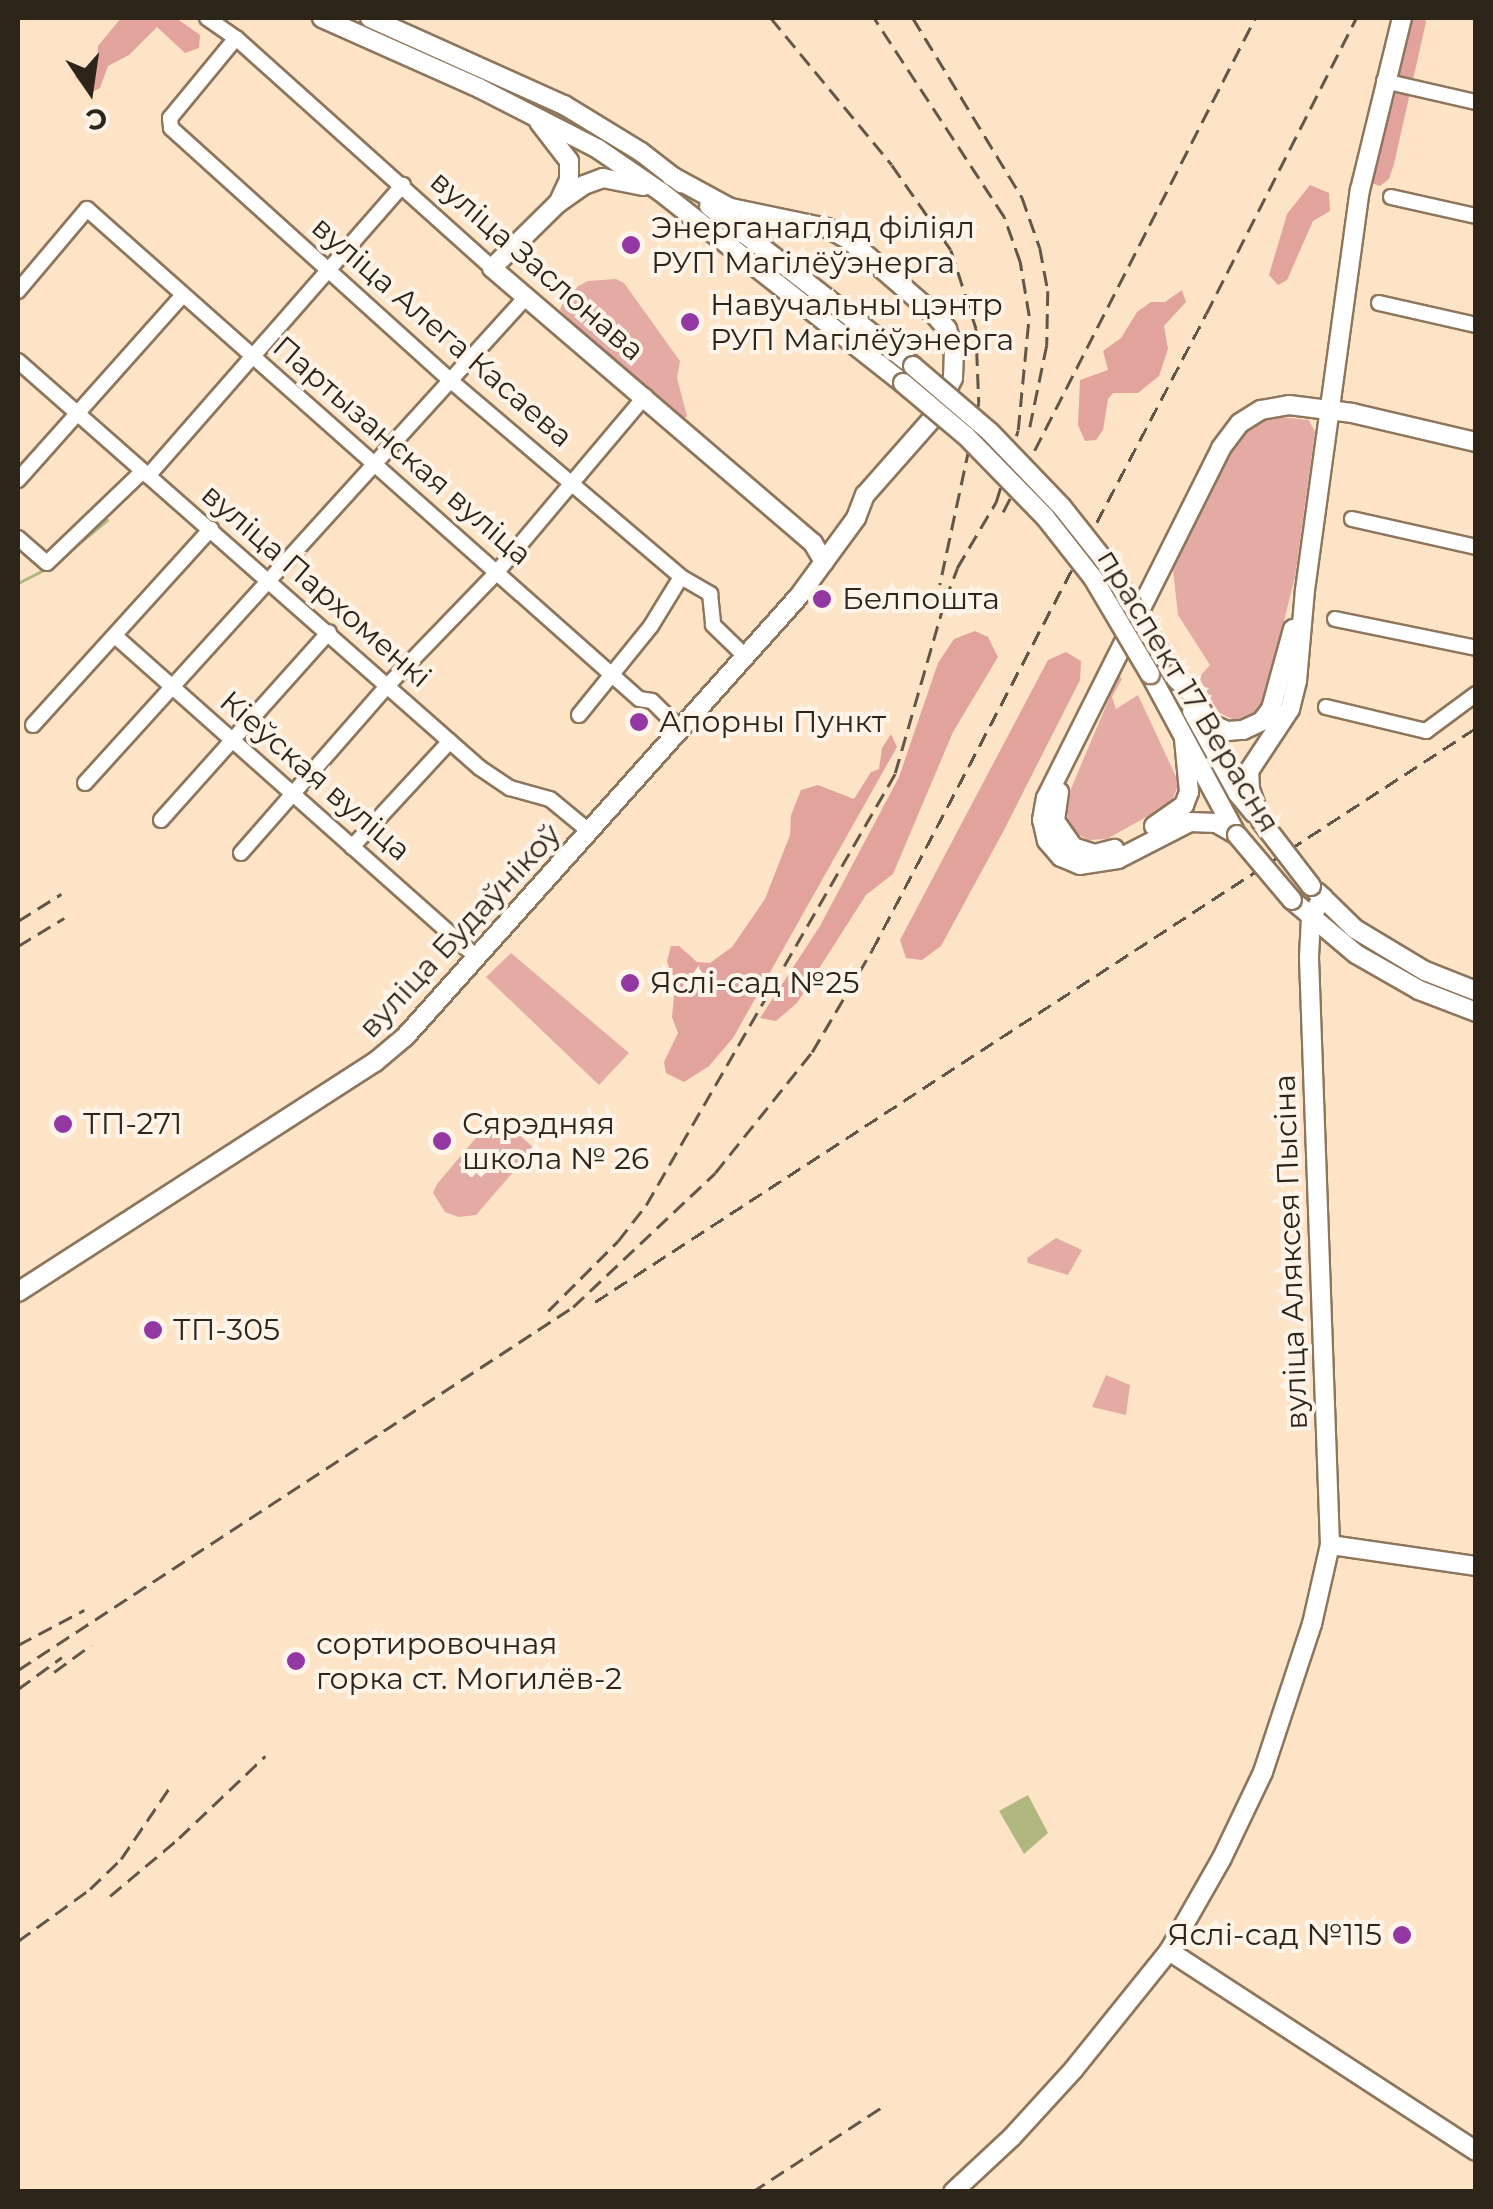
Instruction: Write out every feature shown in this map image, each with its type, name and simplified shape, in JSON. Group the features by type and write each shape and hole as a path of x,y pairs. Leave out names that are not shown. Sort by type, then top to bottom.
{"main road":[{"name":"праспект 17 Верасня","path":"322,18 533,115 666,184"},
{"name":"праспект 17 Верасня","path":"370,18 564,106 908,374 990,432 1062,507 1107,564 1176,679 1238,794 1317,892 1354,929 1425,971 1476,991"},
{"path":"1260,820 1250,790 1250,771 1290,709 1297,681 1304,590 1360,190 1402,18"},
{"path":"533,115 569,160 570,180 557,204"},
{"path":"492,268 557,204 603,178 666,184"},
{"name":"вуліца Будаўнікоў","path":"18,1292 375,1062 405,1037 746,657 824,562 856,518 865,495 933,418 953,378 954,353 947,329 848,240 827,228 730,208 666,184"},
{"name":"вуліца Заслонава","path":"492,268 813,544 824,562"},
{"name":"праспект 17 Верасня","path":"908,374 1046,517 1093,578 1237,836 1292,900 1340,943 1420,990 1476,1012"},
{"path":"1237,836 1216,823 1190,822 1100,865 1080,865 1061,857 1047,841 1042,820 1046,798 1221,448 1240,423 1261,410 1289,405 1352,413 1476,442"},
{"path":"1176,679 1218,728 1243,730 1262,721 1271,709 1304,590"},
{"path":"1076,744 1056,799 1055,821 1073,847 1095,854 1115,849 1184,805 1190,778 1184,739"},
{"name":"вуліца Аляксея Пысіна","path":"953,2192 1012,2137 1074,2070 1169,1950 1222,1858 1263,1772 1312,1624 1330,1546 1310,956 1311,917 1317,892"},
{"path":"1310,956 1316,943 1324,939 1340,943"},
{"path":"1330,1546 1476,1566"},
{"path":"1169,1950 1476,2151"}],"street":[{"name":"вуліца Заслонава","path":"207,18 236,38 492,268"},
{"name":"вуліца Алега Касаева","path":"236,38 170,118 171,128 451,381 680,577 710,594 713,625 746,657"},
{"path":"1384,81 1476,102"},
{"path":"18,538 47,563 145,474 254,358 403,185"},
{"path":"1391,197 1476,216"},
{"name":"Партызанская вуліца","path":"18,291 86,209 378,463 638,699 652,700 681,730"},
{"path":"18,480 78,417 182,295"},
{"path":"85,783 526,297"},
{"path":"1380,304 1476,325"},
{"name":"вуліца Пархоменкі","path":"18,361 493,778 510,788 550,799 590,832"},
{"path":"241,853 388,685 497,572 645,396"},
{"path":"1352,519 1476,547"},
{"path":"32,725 211,529"},
{"path":"579,715 613,676 680,577"},
{"path":"1334,618 1476,648"},
{"path":"161,820 329,632"},
{"name":"Кіеўская вуліца","path":"114,636 478,958"},
{"path":"1326,707 1426,731 1476,694"},
{"path":"352,847 450,741"}],"shaded area":[{"path":"121,18 176,18 200,35 199,48 185,53 157,27 129,55 108,66 100,88 90,93 75,77 76,68 87,67 98,56 98,46"},
{"path":"1412,18 1425,18 1426,22 1394,164 1389,179 1380,186 1368,182 1405,27"},
{"path":"1310,185 1329,193 1330,211 1313,221 1287,280 1278,285 1269,275 1287,214"},
{"path":"616,279 624,283 680,361 677,378 687,416 680,423 560,310 567,292 588,281"},
{"path":"1182,290 1186,302 1164,326 1168,349 1159,376 1138,393 1113,393 1108,399 1103,430 1096,440 1085,441 1078,425 1080,380 1108,370 1103,351 1121,338 1137,312 1151,302 1165,302"},
{"path":"1263,420 1309,420 1315,432 1295,577 1263,704 1249,719 1234,720 1218,712 1199,677 1210,665 1178,615 1173,570 1240,436"},
{"path":"975,631 988,637 998,657 953,732 893,874 866,895 797,1003 776,1021 760,1018 820,926 899,777 938,663 954,639"},
{"path":"1066,652 1081,661 1080,680 1003,832 941,946 922,960 906,958 900,940 1048,660"},
{"path":"1119,675 1122,679 1112,697 1116,709 1138,695 1179,783 1171,803 1107,839 1088,840 1070,830 1065,803"},
{"path":"891,734 897,747 733,1038 709,1066 684,1082 666,1073 664,1062 678,1033 672,1017 675,986 667,961 671,946 679,946 697,962 710,963 732,947 765,899 790,835 791,815 801,790 818,785 854,799 871,772 879,769 882,748"},
{"path":"511,953 629,1053 599,1085 486,977"},
{"path":"496,1114 534,1148 476,1215 459,1217 445,1212 433,1193 437,1184"},
{"path":"1056,1238 1082,1250 1068,1275 1028,1263 1027,1258"},
{"path":"1106,1375 1130,1385 1126,1415 1092,1407"},
{"path":"1028,1795 1048,1833 1024,1854 999,1811"}],"waterway":[{"path":"70,551 107,520"},
{"path":"18,583 48,568"}],"railway":[{"path":"771,18 892,165 951,250 976,328 979,403 940,585"},
{"path":"548,1311 618,1241 646,1205 895,773 945,600 957,568 996,502 1018,430 1029,316 1020,262 1004,217 874,18"},
{"path":"913,18 1022,197 1040,248 1048,291 1047,345 1030,427"},
{"path":"1003,512 1255,18"},
{"path":"18,1670 573,1307 715,1173 812,1052 872,950 1206,314 1356,18"},
{"path":"595,1302 1476,728"},
{"path":"18,921 61,894"},
{"path":"18,946 64,918"},
{"path":"18,1645 84,1610"},
{"path":"54,1672 91,1645"},
{"path":"18,1689 62,1657"},
{"path":"110,1896 179,1838 265,1756"},
{"path":"18,1941 90,1889 121,1859 170,1787"},
{"path":"752,2192 885,2105"}],"place":[{"name":"Энерганагляд філіял РУП Магілёўэнерга","path":"631,245"},
{"name":"Навучальны цэнтр РУП Магілёўэнерга","path":"690,322"},
{"name":"Белпошта","path":"822,599"},
{"name":"Апорны Пункт","path":"639,722"},
{"name":"Яслі-сад №25","path":"630,983"},
{"name":"ТП-271","path":"63,1124"},
{"name":"Сярэдняя школа № 26","path":"442,1141"},
{"name":"ТП-305","path":"153,1330"},
{"name":"сортировочная горка ст. Могилёв-2","path":"296,1661"},
{"name":"Яслі-сад №115","path":"1402,1935"}]}
